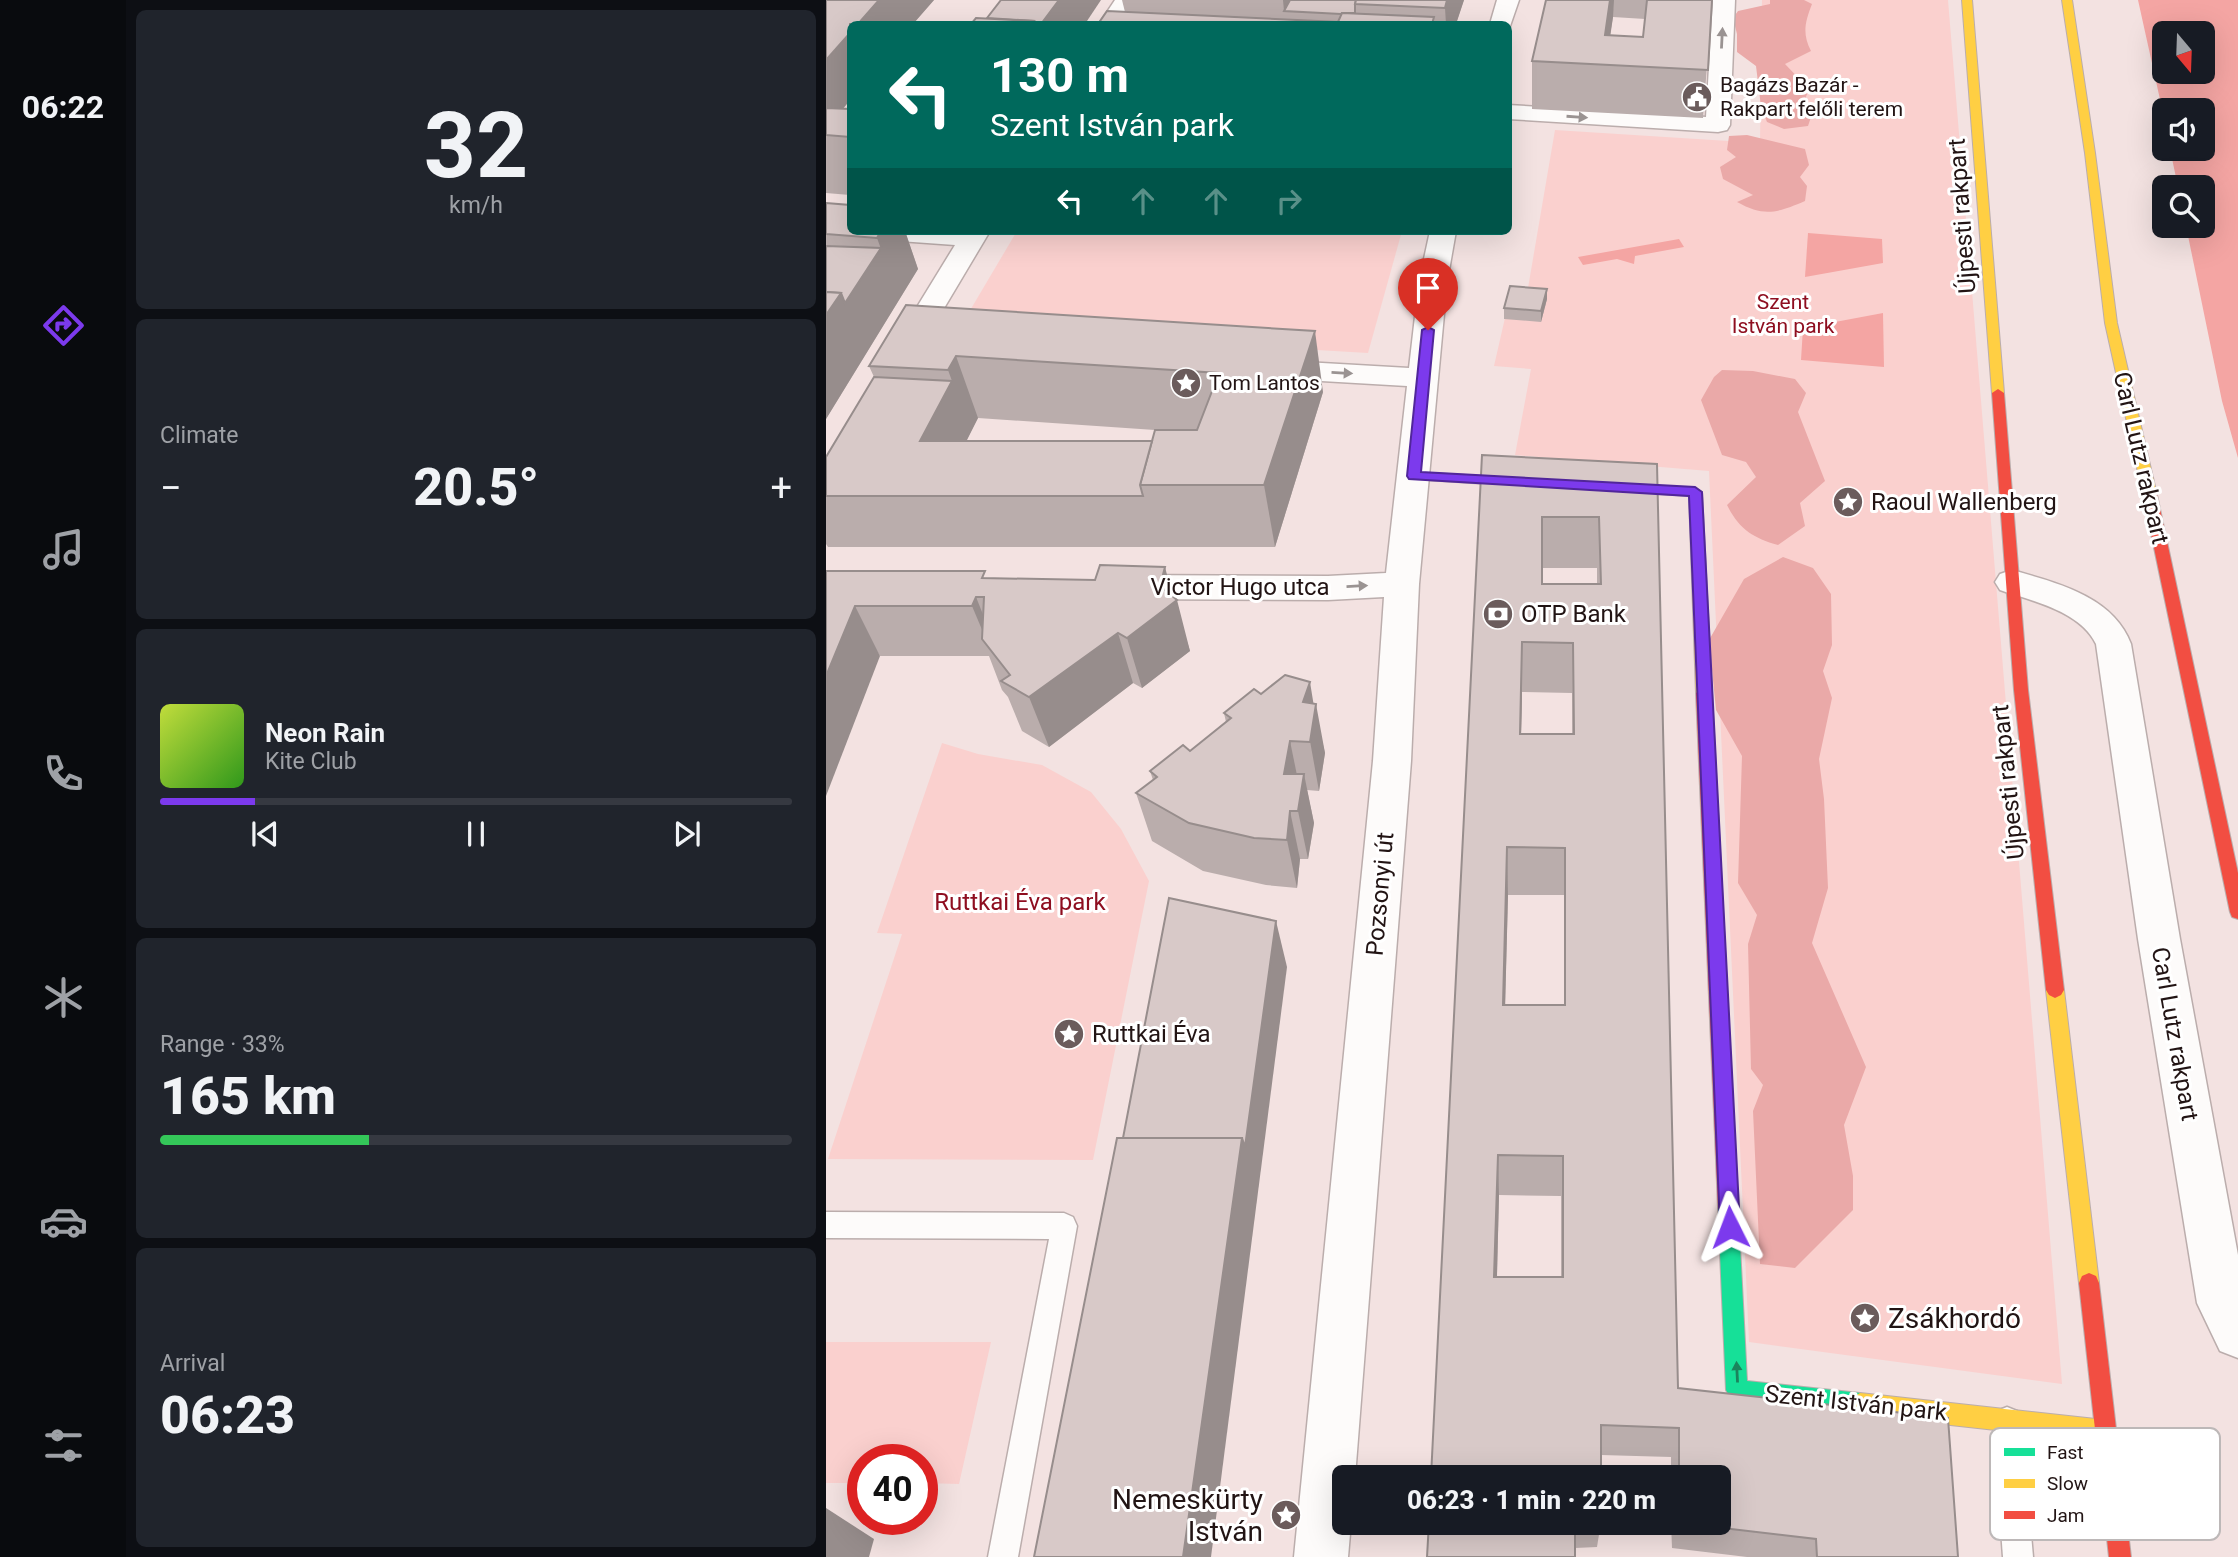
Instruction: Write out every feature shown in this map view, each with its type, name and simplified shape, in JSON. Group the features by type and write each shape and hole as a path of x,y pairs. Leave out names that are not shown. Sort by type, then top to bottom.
{"street":[{"path":"1112,21 1126,0"},
{"path":"1501,21 1508,0"},
{"path":"1512,112 1718,125 1724,0"},
{"name":"Újpesti rakpart","path":"1967,0 2012,582 2054,994 2105,1428"},
{"name":"Carl Lutz rakpart","path":"2067,0 2090,153 2111,323 2148,484 2238,912"},
{"path":"911,356 973,235"},
{"name":"Pozsonyi út","path":"1321,1557 1392,761 1402,584 1433,282 1442,235"},
{"path":"1241,368 1423,378"},
{"path":"1414,476 1548,483"},
{"name":"Szent István park","path":"1588,486 1695,492 1737,1390 2080,1428"},
{"name":"Carl Lutz rakpart","path":"2012,582 2068,601 2093,617 2111,637 2119,673 2159,939 2222,1303 2238,1334"},
{"name":"Victor Hugo utca","path":"1088,587 1328,588 1402,584"}],"lane":[{"path":"826,1225 1064,1226 1003,1557"},
{"path":"2007,1419 2008,1428"}],"green space":[{"name":"Szent István park","path":"1762,0 1948,0 2062,1384 1749,1342 1709,471 1515,455 1531,369 1494,366 1510,296 1528,288 1555,130 1760,143"},
{"path":"1015,235 1401,235 1368,353 959,329"},
{"name":"Ruttkai Éva park","path":"942,743 978,754 1042,765 1091,792 1121,829 1149,881 1093,1160 828,1159 902,934 877,933"},
{"path":"826,1342 991,1342 959,1484 938,1483 938,1444 847,1444 847,1483 826,1483"}],"shaded area":[{"path":"1770,0 1804,0 1812,4 1805,28 1811,51 1785,64 1809,89 1804,102 1812,114 1808,126 1784,129 1767,122 1761,107 1756,66 1737,52 1737,34 1733,18 1738,11 1770,4"},
{"path":"2138,0 2238,0 2238,458 2222,401 2188,238 2215,238 2215,175 2175,175 2173,161 2215,161 2215,98 2160,98 2157,84 2216,84 2216,21 2152,21 2152,63"},
{"path":"1747,135 1805,149 1809,165 1800,177 1807,186 1805,201 1771,212 1755,210 1737,202 1753,195 1723,179 1720,167 1736,157 1727,150 1729,136"},
{"path":"1808,233 1882,239 1883,263 1805,277"},
{"path":"1679,239 1684,247 1635,256 1634,264 1617,259 1583,265 1578,257"},
{"path":"1883,313 1884,367 1801,360 1803,328"},
{"path":"1722,370 1753,371 1795,379 1806,393 1798,412 1825,481 1800,503 1805,526 1778,545 1748,531 1727,505 1756,477 1746,462 1722,455 1701,400 1714,377"},
{"path":"1783,557 1813,568 1831,594 1832,645 1823,671 1832,698 1819,759 1824,799 1828,888 1812,943 1866,1067 1844,1125 1853,1176 1853,1210 1795,1268 1760,1264 1753,1111 1763,1085 1751,1069 1748,944 1757,915 1738,883 1742,756 1716,710 1709,640 1744,579"}],"building":[{"path":"826,0 879,0 861,21 847,21 847,36 826,60"},
{"path":"1001,0 1059,0 1043,21 987,18"},
{"path":"1290,0 1356,0 1355,13 1284,11"},
{"path":"1356,0 1447,0 1445,8 1355,4"},
{"path":"1546,0 1610,0 1605,35 1643,37 1647,0 1712,0 1708,70 1532,61"},
{"path":"1107,11 1317,21 1100,21"},
{"path":"1342,13 1434,17 1433,21 1338,21"},
{"path":"976,18 1034,21 974,21"},
{"path":"826,108 847,109 847,137 826,135"},
{"path":"826,203 847,205 847,235 879,235 877,238 826,234"},
{"path":"826,246 881,248 845,303 841,293 826,292"},
{"path":"1510,286 1547,289 1541,311 1504,308"},
{"path":"826,292 841,293 826,315"},
{"path":"906,305 1315,331 1264,485 1140,485 1155,430 1197,430 1219,373 956,356 948,370 869,366"},
{"path":"874,377 952,381 920,441 1152,441 1140,485 1143,496 826,496 826,457"},
{"path":"1482,455 1657,464 1678,1388 1948,1418 1958,1557 1817,1557 1816,1539 1731,1529 1731,1465 1679,1465 1679,1428 1601,1425 1601,1465 1432,1465","holes":["1542,517 1599,517 1601,584 1542,584","1522,642 1573,643 1574,734 1520,734","1507,847 1565,848 1565,1005 1503,1005","1498,1155 1563,1156 1563,1277 1494,1277"]},
{"path":"1100,565 1165,567 1160,586 1177,600 1127,638 1118,633 1029,697 1001,681 1010,675 982,639 984,597 976,597 972,606 855,606 826,676 826,571 985,571 982,578 1095,580"},
{"path":"1285,675 1310,682 1303,702 1316,704 1310,742 1290,741 1284,774 1304,774 1298,811 1290,811 1287,840 1254,838 1189,823 1136,793 1157,777 1150,771 1183,745 1190,751 1231,718 1224,713 1254,689 1261,694"},
{"path":"1169,898 1276,921 1245,1147 1242,1138 1123,1138"},
{"path":"1117,1138 1242,1138 1183,1557 1034,1557"},
{"path":"1428,1535 1575,1535 1575,1557 1427,1557"}],"traffic: fast":[{"path":"1414,476 1534,483"},
{"path":"1728,1207 1737,1390 1860,1404"}],"traffic: slow":[{"path":"1967,0 1998,393"},
{"path":"2067,0 2090,153 2111,323 2150,495"},
{"path":"1605,487 1695,492 1704,693"},
{"path":"2055,990 2089,1283"},
{"path":"1860,1404 2078,1428"}],"traffic: jam":[{"path":"1998,393 2021,690 2055,990"},
{"path":"2150,495 2238,912"},
{"path":"1704,693 1728,1207"},
{"path":"2089,1283 2105,1428"},
{"path":"2118,1540 2120,1557"}],"place":[{"name":"Bagázs Bazár - Rakpart felőli terem","path":"1697,97"},
{"name":"Tom Lantos","path":"1186,383"},
{"name":"Raoul Wallenberg","path":"1848,502"},
{"name":"OTP Bank","path":"1498,614"},
{"name":"Ruttkai Éva","path":"1069,1034"},
{"name":"Zsákhordó","path":"1865,1318"},
{"name":"Nemeskürty István","path":"1286,1515"}],"route":[{"path":"1428,330 1414,476 1695,492 1730,1227"}]}
